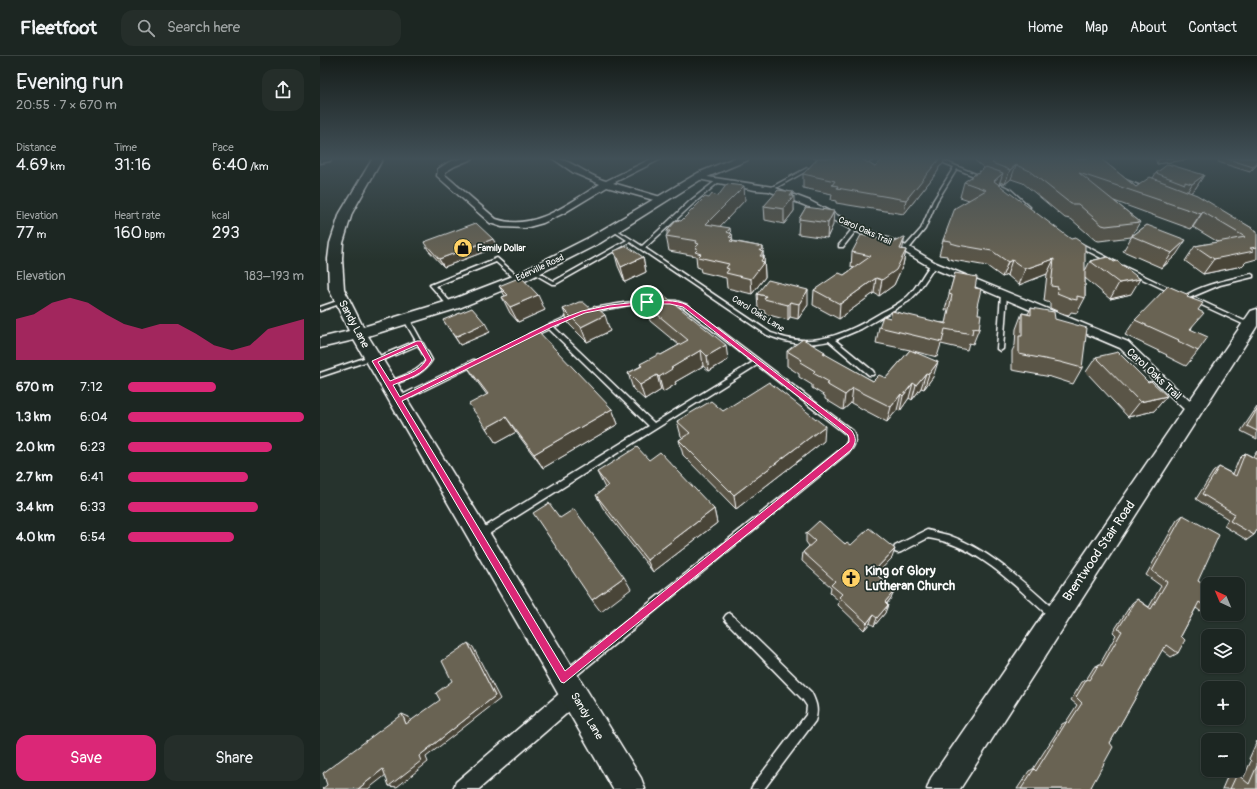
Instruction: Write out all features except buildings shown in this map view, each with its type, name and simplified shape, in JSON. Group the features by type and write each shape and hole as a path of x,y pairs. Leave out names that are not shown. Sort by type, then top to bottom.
{"street":[{"name":"Sandy Lane","path":"356,192 342,220 337,237 334,262 338,292 359,334 630,789"},
{"path":"460,192 493,221 513,225 525,224 540,220 561,211 592,192"},
{"path":"634,192 660,200"},
{"name":"Ederville Road","path":"320,343 359,334 407,320 518,279 614,229 673,192"},
{"name":"Carol Oaks Trail","path":"778,192 807,203 856,228 906,249 933,264 1124,345 1193,410"},
{"name":"Brentwood Stair Road","path":"942,789 1253,320"},
{"path":"463,789 569,686"}],"lane":[{"path":"642,248 704,192"},
{"path":"906,249 923,229 940,192"},
{"path":"1010,192 1030,209"},
{"path":"841,246 856,228"},
{"name":"Carol Oaks Lane","path":"614,229 763,329 782,340 817,343 840,336 874,320 911,296 933,264"},
{"path":"534,272 554,283 631,240"},
{"path":"1075,242 1124,269 1182,295 1253,320"},
{"path":"450,305 433,285 497,260 518,279"},
{"path":"1182,295 1222,282 1250,276"},
{"path":"1000,349 1004,294"},
{"path":"320,309 343,302"},
{"path":"523,339 584,312 610,306 647,302 680,303 850,433 853,438 852,443 848,448 569,686"},
{"path":"394,392 426,365 429,360 407,320"},
{"path":"550,326 654,426"},
{"path":"830,339 871,373"},
{"path":"320,375 374,359 419,342"},
{"path":"394,392 482,359"},
{"path":"479,536 758,362"},
{"path":"898,549 927,534 953,540 978,553 1056,616"},
{"path":"729,618 807,696 812,705 812,717 757,789"}],"place":[{"name":"Family Dollar","path":"463,248"},
{"name":"King of Glory Lutheran Church","path":"851,578"}],"route":[{"path":"647,302 610,306 584,312 550,326 398,400 389,384 419,371 429,360 419,342 375,361 564,678 848,448 852,443 853,438 850,433 685,306 680,303 647,302"}]}
